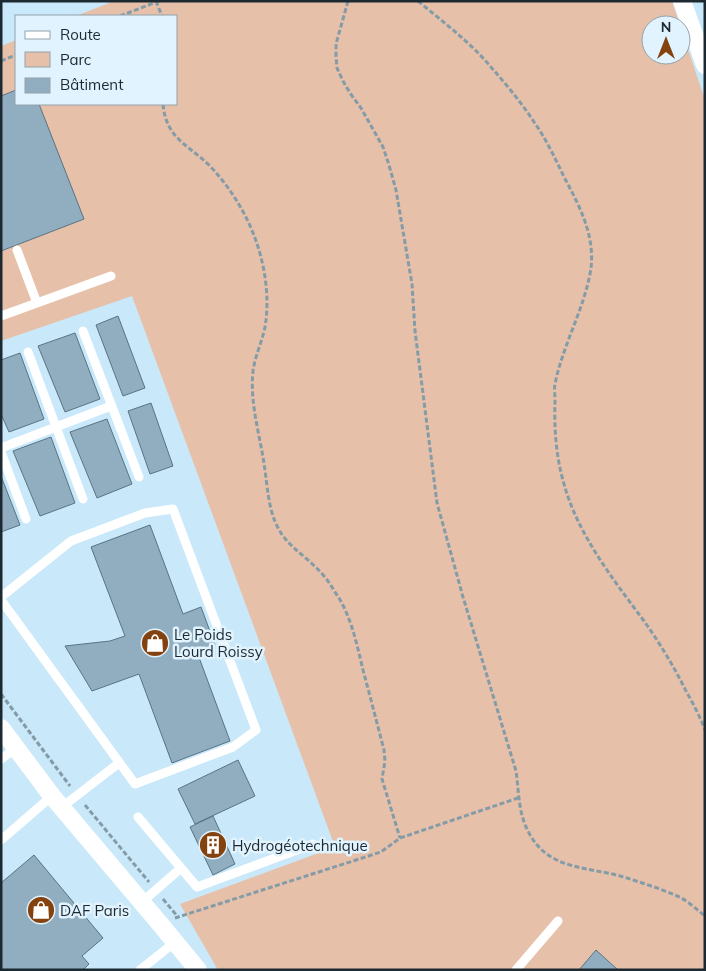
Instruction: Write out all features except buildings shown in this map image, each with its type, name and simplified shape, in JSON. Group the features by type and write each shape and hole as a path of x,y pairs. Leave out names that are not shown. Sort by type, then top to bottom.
{"street":[{"path":"682,1 705,65"},
{"path":"1,728 57,802 198,970"}],"lane":[{"path":"17,250 37,303"},
{"path":"1,316 111,276"},
{"path":"83,331 138,477"},
{"path":"28,352 83,499"},
{"path":"1,448 111,406"},
{"path":"1,452 26,519"},
{"path":"172,509 256,730 233,747 135,784 1,598 71,541 145,513 172,509"},
{"path":"1,759 16,748"},
{"path":"1,840 57,802 77,796 119,763"},
{"path":"138,817 198,887 313,844"},
{"path":"142,902 181,868"},
{"path":"516,970 558,921"},
{"path":"140,970 175,942"}],"path":[{"path":"348,1 336,44 337,68 342,81 361,108 383,148 394,182 412,284 415,331 437,503 462,597 516,771 518,798 528,830 535,842 558,861 574,867 625,877 678,896 705,916"},
{"path":"418,1 461,37 489,65 513,95 534,122 581,209 589,232 592,253 591,269 583,301 563,356 555,385 554,423 563,482 571,506 584,532 615,583 645,623 672,664 705,730"},
{"path":"123,15 157,2 162,15"},
{"path":"1,61 15,55"},
{"path":"163,105 168,125 177,138 209,165 233,194 256,239 264,270 267,308 265,329 256,353 252,389 271,509 278,529 287,542 324,576 344,608 354,636 384,750 385,761 382,779 400,838"},
{"path":"1,694 77,796 178,917"},
{"path":"161,925 178,917 381,852 400,838 518,798"}],"green space":[{"path":"114,1 672,1 677,15 641,15 641,65 691,65 691,58 705,100 705,970 218,970 180,904 335,847 132,296 1,341 1,46 15,40 15,105 178,105 178,15 79,15"}],"place":[{"name":"Le Poids Lourd Roissy","path":"155,643"},
{"name":"Hydrogéotechnique","path":"213,845"},
{"name":"DAF Paris","path":"41,910"}]}
